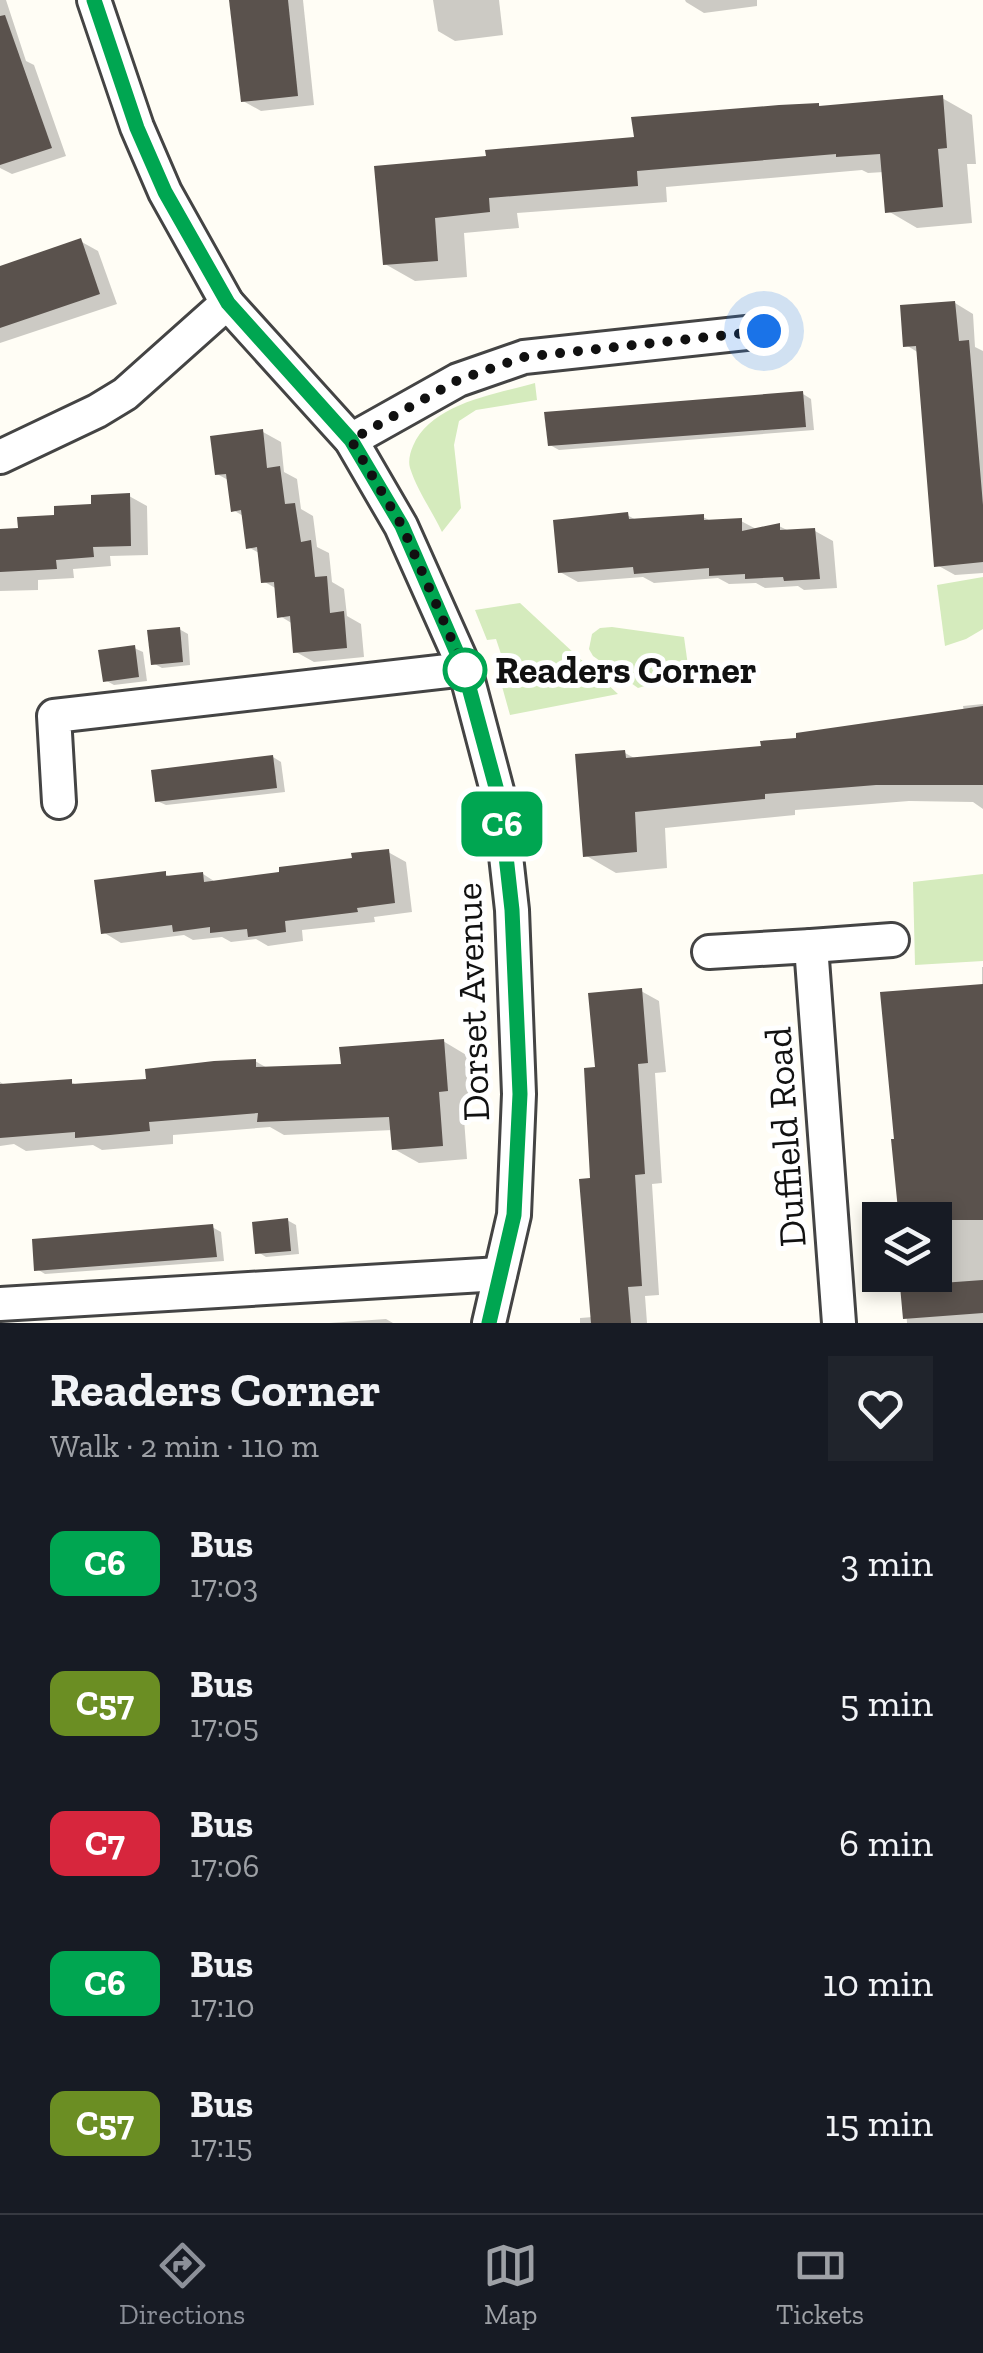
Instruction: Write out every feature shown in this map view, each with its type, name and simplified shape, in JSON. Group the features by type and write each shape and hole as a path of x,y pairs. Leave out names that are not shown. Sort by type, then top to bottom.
{"street":[{"name":"Dorset Avenue","path":"94,0 137,128 165,192 228,303 351,440 402,526 464,669 500,802 512,910 520,1094 514,1215 489,1323"},
{"path":"0,457 125,394 228,303"},
{"path":"351,440 458,380 524,357 764,331"},
{"path":"59,802 54,716 464,669"},
{"path":"709,952 892,940"},
{"name":"Duffield Road","path":"812,946 839,1323"},
{"path":"0,1304 500,1274"}],"green space":[{"path":"535,383 537,400 476,410 459,421 454,445 461,508 442,532 409,465 422,431 466,402"},
{"path":"983,577 983,629 945,646 937,585"},
{"path":"520,603 618,694 510,715 498,672 506,669 496,639 487,640 475,610"},
{"path":"600,628 684,637 689,673 638,688 589,649 592,634"},
{"path":"983,874 983,961 915,965 913,882"}],"building":[{"path":"229,0 288,0 298,96 241,102"},
{"path":"5,15 52,148 0,165 0,16"},
{"path":"943,95 947,148 938,149 943,207 885,213 880,154 836,154 637,171 638,186 489,198 490,212 435,218 438,261 383,265 374,166 486,156 485,150 634,137 631,117"},
{"path":"81,238 100,294 0,328 0,266"},
{"path":"955,301 959,341 969,340 983,505 983,562 934,567 916,346 903,347 900,305"},
{"path":"803,391 806,427 548,446 544,412"},
{"path":"263,429 267,468 280,466 285,504 295,503 301,542 311,540 315,577 327,576 330,613 344,611 347,648 293,653 290,616 277,618 274,582 261,583 257,547 246,549 241,510 231,512 226,474 215,475 210,436"},
{"path":"130,493 131,546 93,547 94,557 56,560 57,569 0,572 0,529 18,528 17,517 54,515 54,506 91,504 91,495"},
{"path":"628,512 629,519 704,514 704,520 742,518 742,531 780,523 780,530 815,528 820,579 709,576 709,568 634,574 633,567 558,573 553,520"},
{"path":"180,627 183,662 151,665 147,630"},
{"path":"135,645 139,677 103,682 98,650"},
{"path":"983,706 983,785 876,785 765,794 765,799 635,812 637,852 583,857 575,754 625,750 626,758 761,746 760,741 796,738 796,733"},
{"path":"273,755 277,788 155,802 151,770"},
{"path":"389,849 395,903 285,921 286,932 248,937 247,929 210,933 210,927 173,932 172,925 101,934 94,880 166,871 166,876 203,872 204,882 279,872 279,867"},
{"path":"983,984 983,1220 952,1220 952,1202 897,1202 880,992"},
{"path":"642,988 648,1063 638,1064 645,1174 635,1175 642,1286 628,1287 631,1323 591,1323 579,1179 590,1178 584,1068 595,1067 588,993"},
{"path":"444,1039 448,1091 439,1092 443,1146 392,1150 389,1117 257,1122 258,1113 149,1122 150,1131 110,1135 75,1138 75,1132 0,1138 0,1084 146,1079 145,1069 214,1061 256,1059 256,1067 341,1064 339,1047"},
{"path":"288,1218 291,1251 255,1254 252,1222"},
{"path":"213,1224 217,1257 34,1271 32,1239"},
{"path":"983,1280 983,1313 903,1319 901,1292 952,1292 952,1282"}],"bus line":[{"name":"C6","path":"94,0 137,128 165,192 228,303 351,440 402,526 464,669 500,802 512,910 520,1094 514,1215 489,1323"}],"place":[{"name":"Readers Corner","path":"465,670"}],"route":[{"path":"465,670 402,526 351,440 458,380 524,357 764,331"}]}
